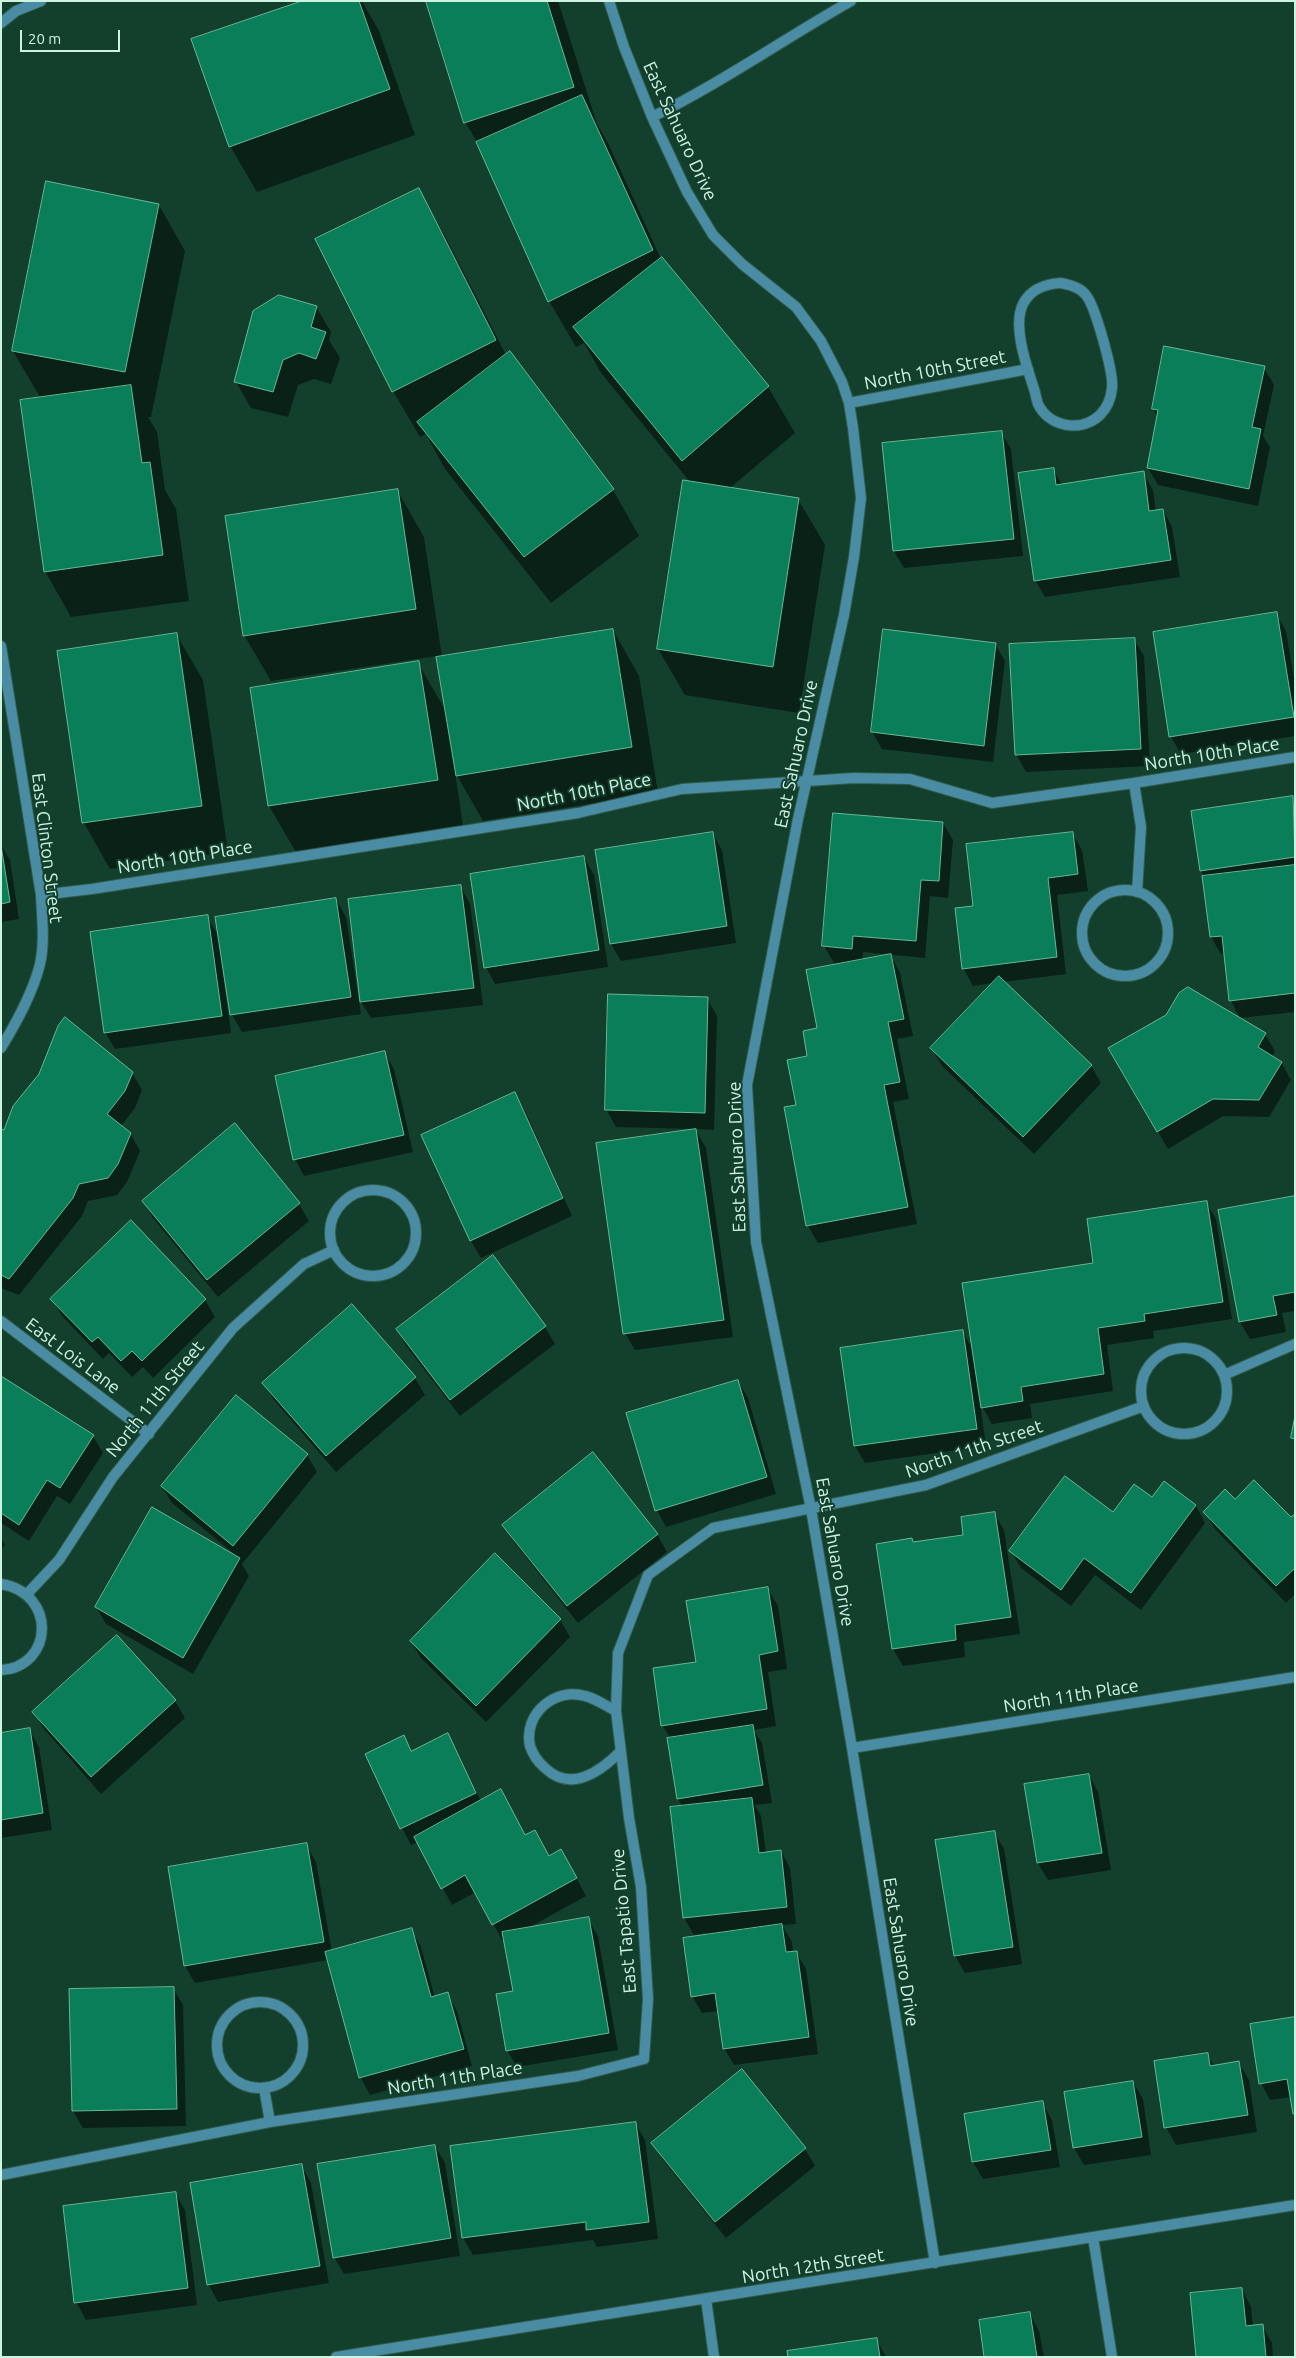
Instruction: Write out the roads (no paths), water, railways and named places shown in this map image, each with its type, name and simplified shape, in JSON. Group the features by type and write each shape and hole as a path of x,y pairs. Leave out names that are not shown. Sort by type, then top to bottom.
{"street":[{"path":"1,23 16,11 41,1"},
{"name":"East Sahuaro Drive","path":"609,1 624,47 652,117 686,192 713,236 742,264 796,307 821,341 842,382 849,403 861,498 844,615 806,782 747,1084 756,1242 811,1509 852,1748 935,2263"},
{"path":"652,117 687,100 851,1"},
{"name":"North 10th Street","path":"1062,283 1072,285 1085,294 1095,308 1113,386 1108,406 1099,416 1086,424 1073,426 1061,424 1046,415 1038,403 1028,369 1019,326 1020,314 1030,294 1048,284 1062,283"},
{"name":"North 10th Street","path":"849,403 1028,369"},
{"name":"East Clinton Street","path":"1,646 41,895 42,926 40,964 28,997 1,1048"},
{"name":"North 10th Place","path":"41,895 92,889 336,849 578,813 682,789 854,778 910,780 992,803 1134,783 1295,757"},
{"name":"North 10th Place","path":"1134,783 1141,827 1137,892"},
{"path":"1123,890 1137,892 1150,898 1160,909 1166,921 1168,936 1165,950 1157,962 1146,971 1132,976 1118,976 1104,971 1086,951 1082,937 1084,923 1089,911 1098,900 1110,893 1123,890"},
{"path":"370,1190 383,1191 396,1197 406,1206 413,1218 415,1232 413,1247 406,1260 389,1272 367,1275 353,1271 342,1262 334,1250 330,1237 330,1224 336,1210 345,1200 356,1193 370,1190"},
{"name":"North 11th Street","path":"27,1594 59,1560 113,1477 233,1328 304,1264 334,1250"},
{"name":"East Lois Lane","path":"1,1321 149,1434"},
{"path":"1224,1375 1295,1344"},
{"path":"1182,1348 1195,1349 1207,1354 1217,1363 1224,1375 1226,1395 1220,1414 1212,1424 1200,1431 1187,1434 1167,1430 1151,1418 1144,1406 1143,1380 1148,1368 1157,1358 1169,1351 1182,1348"},
{"name":"North 11th Street","path":"811,1509 926,1485 1144,1406"},
{"name":"East Tapatio Drive","path":"644,2059 648,1999 641,1887 629,1818 616,1711 618,1653 648,1575 713,1528 811,1509"},
{"path":"1,1584 15,1587 27,1594 36,1604 41,1616 42,1630 39,1644 32,1655 22,1664 1,1670"},
{"name":"North 11th Place","path":"852,1748 1295,1677"},
{"path":"616,1711 586,1696 571,1694 559,1696 540,1709 533,1720 530,1731 530,1745 537,1760 550,1773 562,1779 576,1780 593,1775 621,1751"},
{"path":"258,2002 273,2004 286,2011 295,2022 301,2035 302,2049 298,2064 290,2075 278,2084 264,2088 250,2087 238,2082 227,2074 220,2062 217,2048 218,2034 224,2022 233,2011 245,2005 258,2002"},
{"name":"North 11th Place","path":"1,2175 270,2122 578,2076 644,2059"},
{"path":"264,2088 270,2122"},
{"name":"North 12th Street","path":"336,2357 1295,2205"},
{"path":"1093,2237 1112,2357"},
{"path":"706,2298 714,2357"}]}
